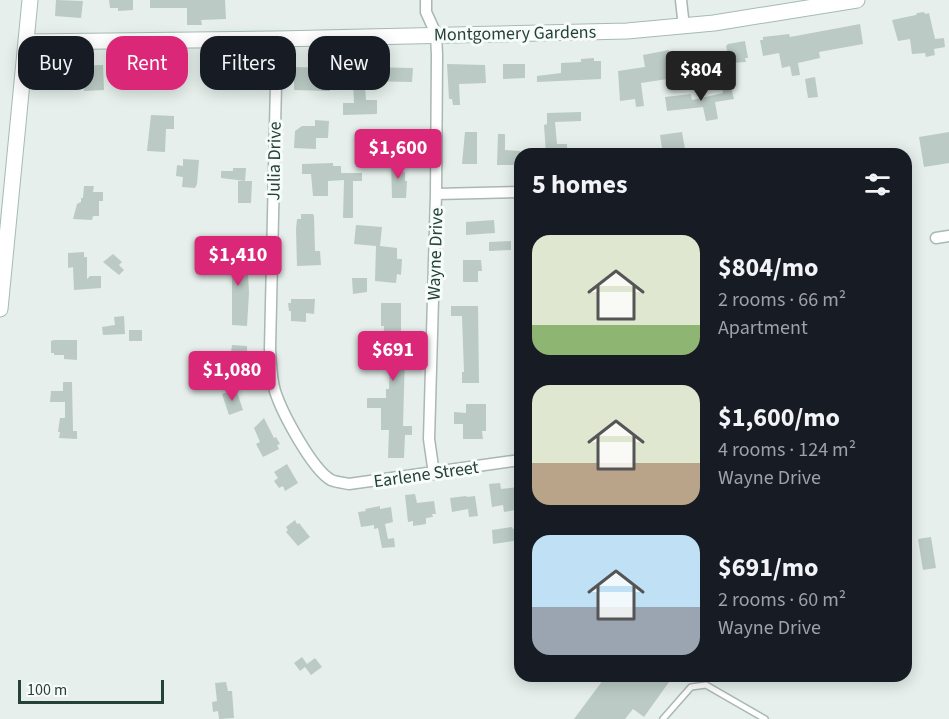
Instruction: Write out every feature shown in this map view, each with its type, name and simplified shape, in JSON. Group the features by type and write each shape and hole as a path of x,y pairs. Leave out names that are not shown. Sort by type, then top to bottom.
{"street":[{"path":"27,36 30,0"},
{"name":"Wayne Drive","path":"426,0 426,12 436,34 436,194 429,439 434,474"},
{"path":"681,0 684,27"},
{"name":"Montgomery Gardens","path":"296,38 627,31 684,27 858,0"},
{"name":"Montgomery Gardens","path":"94,41 200,40"},
{"path":"0,309 22,90"},
{"name":"Julia Drive","path":"276,90 270,350 272,372 275,391 310,459 332,480"},
{"path":"436,194 514,192"},
{"path":"936,238 949,236"},
{"name":"Earlene Street","path":"332,480 350,484 514,461"}],"lane":[{"path":"663,719 691,687 706,685 765,719"}],"building":[{"path":"56,0 83,1 81,18 55,16"},
{"path":"109,0 133,0 133,10 118,11 118,8 110,8"},
{"path":"150,0 225,0 226,19 201,20 202,25 187,25 187,8 150,8"},
{"path":"924,12 929,13 935,39 944,38 945,47 934,49 935,55 926,57 925,53 912,54 910,39 898,41 892,20"},
{"path":"860,24 863,44 819,52 820,58 798,63 800,75 792,76 790,66 782,68 779,53 763,56 760,40 763,40 763,37 789,34 790,37"},
{"path":"745,41 748,58 745,58 746,62 730,63 726,46"},
{"path":"669,50 674,78 641,83 644,106 636,107 635,99 620,101 618,71 645,67 643,55"},
{"path":"594,58 594,61 601,61 601,79 537,82 537,76 561,73 561,63 581,62 581,59"},
{"path":"447,64 485,65 486,83 459,84 460,105 453,105 452,99 449,99"},
{"path":"503,64 525,64 525,78 503,79"},
{"path":"94,65 103,65 104,90 84,91 94,90"},
{"path":"296,67 308,67 308,90 330,91 294,90 296,90"},
{"path":"390,67 413,68 412,82 390,82"},
{"path":"815,77 818,97 808,98 805,79"},
{"path":"729,80 734,99 715,102 718,119 706,121 703,107 667,111 665,97 691,94 692,100 723,93 721,82"},
{"path":"353,90 365,90 366,100 377,100 377,114 343,115 343,103 354,103"},
{"path":"581,112 581,121 555,122 557,144 567,144 567,148 546,148 544,125 547,124 547,113"},
{"path":"151,115 174,116 174,129 166,129 165,152 147,151"},
{"path":"315,120 329,121 328,138 316,138 316,149 294,148 295,131 302,126 315,126"},
{"path":"465,132 477,132 477,164 462,164"},
{"path":"682,132 685,148 662,148 660,135"},
{"path":"949,132 949,163 924,167 919,137"},
{"path":"498,134 505,134 505,150 514,151 514,165 497,165"},
{"path":"183,159 199,160 195,188 182,187 183,177 176,176 177,165 183,166"},
{"path":"391,161 403,161 403,172 405,172 405,181 407,181 406,198 392,198"},
{"path":"333,163 333,166 341,166 341,173 362,173 362,181 353,181 353,218 343,218 344,180 328,181 328,196 313,196 311,174 302,174 302,164"},
{"path":"233,168 246,168 245,181 221,178 221,171 233,171"},
{"path":"238,181 252,181 251,203 238,203"},
{"path":"84,186 94,186 93,192 103,192 103,201 99,201 99,216 93,216 92,220 73,219 77,204 83,198"},
{"path":"301,214 313,214 314,216 315,251 320,251 321,265 297,266 296,229 297,219 301,219"},
{"path":"494,220 495,233 466,235 466,222"},
{"path":"356,225 382,227 380,246 397,248 397,259 402,259 401,275 397,274 396,283 375,281 376,246 354,244"},
{"path":"511,241 511,250 489,251 489,242"},
{"path":"84,252 84,257 87,257 87,279 90,276 101,276 101,288 74,290 73,267 68,268 68,253"},
{"path":"232,253 247,253 249,293 247,326 232,325 232,273 222,273 216,267 223,262 232,262"},
{"path":"113,254 122,262 119,265 124,270 119,275 103,262"},
{"path":"463,260 481,260 482,271 478,271 478,282 463,282"},
{"path":"352,278 367,278 367,292 353,294"},
{"path":"291,299 315,299 314,314 306,313 306,322 291,321 288,303 291,303"},
{"path":"381,303 401,303 401,344 402,353 405,353 403,426 412,426 412,435 405,435 404,458 388,458 389,430 381,430 381,408 367,408 367,398 386,398 386,389 389,389 390,361 384,360"},
{"path":"451,306 478,306 479,383 462,383 462,372 464,372 462,316 451,316"},
{"path":"124,316 125,334 103,335 102,327 115,325 114,317"},
{"path":"129,330 142,330 142,341 129,341"},
{"path":"77,340 77,360 64,359 64,355 51,353 51,341"},
{"path":"232,345 247,346 247,374 228,373"},
{"path":"63,382 72,382 73,431 77,431 77,439 59,438 60,418 65,418 65,402 50,402 51,391 63,391"},
{"path":"236,389 243,410 229,415 222,394"},
{"path":"466,404 486,404 486,431 482,431 483,439 463,439 463,424 454,424 454,412 466,413"},
{"path":"264,418 274,438 276,437 280,444 277,445 279,449 263,457 256,444 260,442 254,428"},
{"path":"287,464 298,483 285,491 283,486 279,488 274,481 278,478 274,472"},
{"path":"500,483 501,489 514,487 514,510 504,512 503,505 492,507 489,484"},
{"path":"415,494 417,503 434,501 436,514 426,518 426,524 413,526 413,521 408,522 405,495"},
{"path":"475,496 478,516 469,517 468,509 452,512 450,498"},
{"path":"380,506 380,509 391,507 393,522 385,524 388,539 394,538 395,547 382,548 378,528 374,529 374,525 361,527 358,512"},
{"path":"295,520 310,537 298,546 286,532 288,530 286,527"},
{"path":"512,527 514,541 493,544 492,530"},
{"path":"931,537 936,568 923,570 918,539"},
{"path":"302,657 307,664 315,658 322,667 311,675 305,667 300,671 294,663"},
{"path":"226,682 228,691 232,691 234,718 219,719 218,711 213,712 212,702 217,701 215,683"},
{"path":"602,682 669,682 644,717 633,709 625,719 574,719"}]}
